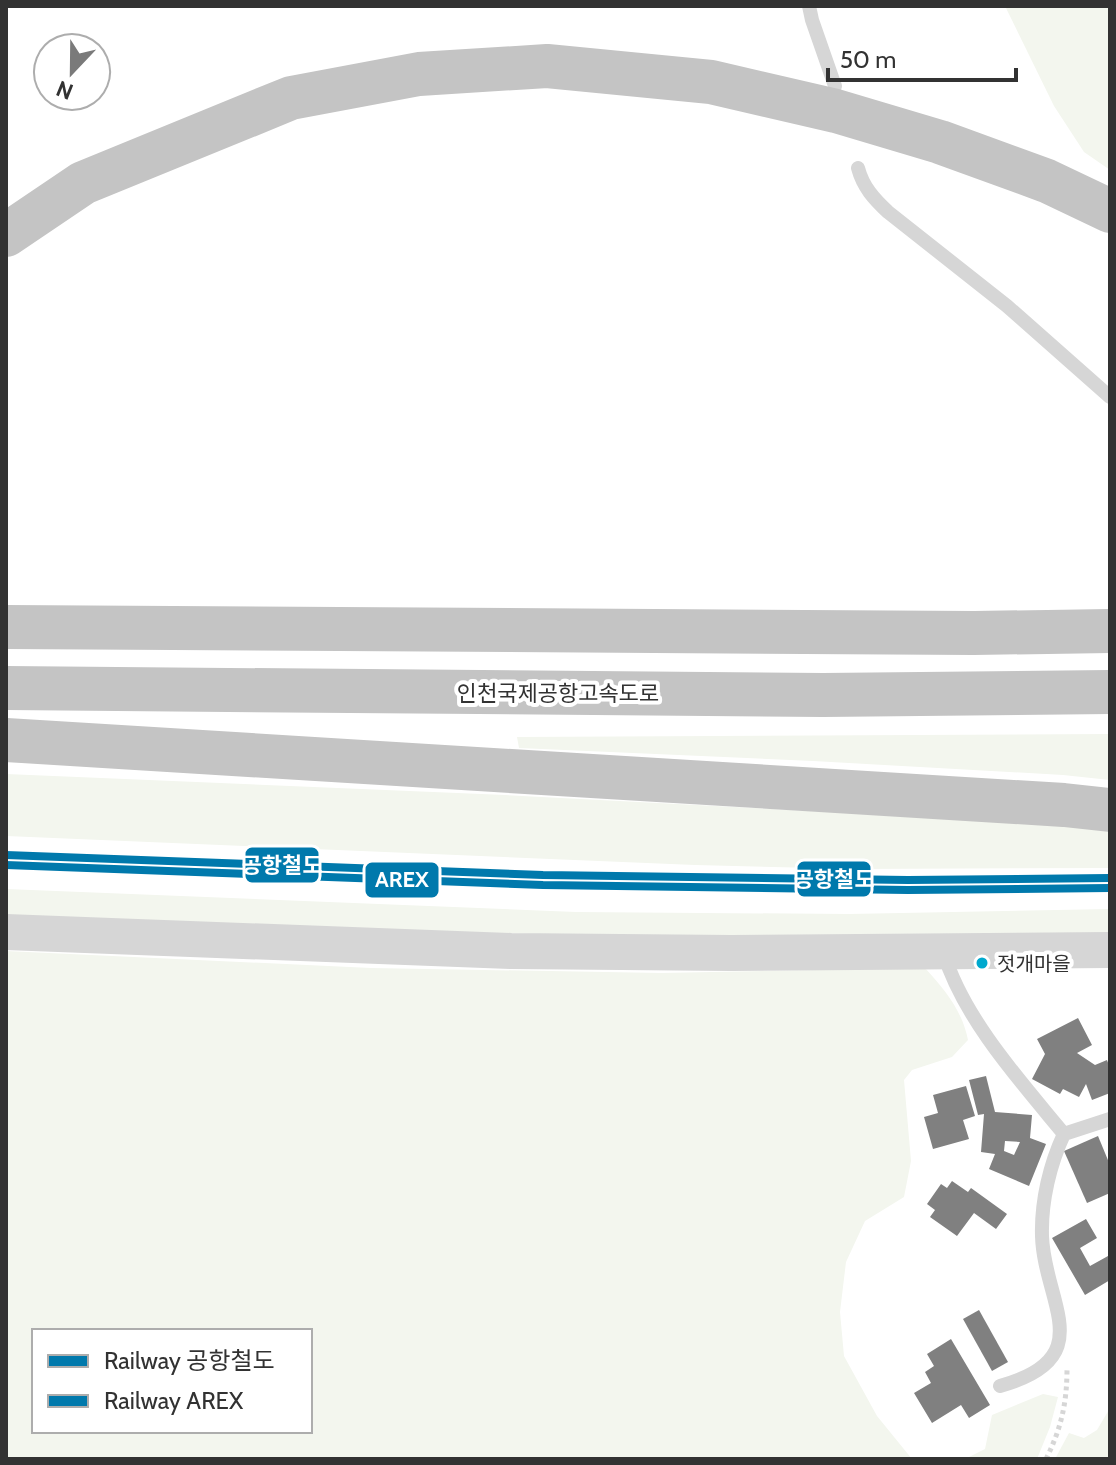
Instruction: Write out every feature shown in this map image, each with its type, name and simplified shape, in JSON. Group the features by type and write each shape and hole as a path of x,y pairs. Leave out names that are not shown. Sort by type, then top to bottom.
{"highway":[{"path":"6,235 83,183 291,98 419,74 547,66 711,82 836,111 940,142 1047,181 1110,211"},
{"path":"6,627 974,633 1110,631"},
{"name":"인천국제공항고속도로","path":"6,688 807,695 1110,692"},
{"path":"6,740 1110,810"}],"street":[{"path":"6,932 511,951 1110,950"}],"lane":[{"path":"809,6 835,86"},
{"path":"858,168 871,196 888,212 1007,306 1110,397"},
{"path":"942,950 956,985 992,1042 1064,1134"},
{"path":"1000,1386 1023,1380 1040,1370 1054,1354 1061,1333 1060,1314 1045,1262 1042,1226 1055,1154 1064,1134 1110,1119"}],"path":[{"path":"1046,1459 1063,1420 1067,1397 1067,1365 1061,1333"}],"shaded area":[{"path":"1005,6 1110,6 1110,170 1084,152 1054,106"},
{"path":"1110,734 1110,780 813,761 519,748 517,737"},
{"path":"6,774 505,795 1059,824 1110,830 1110,868 858,869 695,865 6,836"},
{"path":"6,889 576,912 849,914 1110,909 1110,937 651,938 6,917"},
{"path":"6,951 371,968 661,973 925,968 957,1010 968,1040 952,1057 912,1070 904,1080 911,1161 904,1197 865,1221 846,1262 840,1312 844,1356 877,1416 912,1459 6,1459"},
{"path":"1043,1394 1058,1397 1037,1459 965,1459 985,1449 992,1415"},
{"path":"1110,1408 1110,1459 1055,1459 1069,1433 1084,1438 1097,1430"}],"building":[{"path":"1078,1018 1092,1045 1077,1053 1095,1065 1107,1060 1110,1068 1110,1093 1092,1100 1086,1084 1079,1097 1063,1089 1060,1094 1032,1079 1045,1054 1037,1039"},
{"path":"986,1076 995,1112 1032,1115 1030,1138 1046,1144 1029,1186 989,1169 995,1154 981,1152 984,1114 978,1115 969,1080","holes":["1005,1141 1020,1142 1014,1155 1004,1151"]},
{"path":"966,1086 975,1116 963,1120 969,1139 933,1149 924,1117 938,1113 933,1095"},
{"path":"1098,1136 1110,1165 1110,1193 1087,1203 1064,1151"},
{"path":"952,1181 968,1192 971,1188 1007,1214 996,1229 974,1213 957,1236 930,1217 935,1210 927,1204 941,1184 947,1188"},
{"path":"1086,1219 1097,1238 1080,1248 1090,1266 1108,1256 1110,1280 1085,1295 1052,1238"},
{"path":"979,1310 1008,1362 992,1371 963,1319"},
{"path":"951,1339 990,1405 969,1418 961,1405 932,1423 914,1393 931,1383 925,1372 934,1366 927,1354"}],"rail line":[{"name":"공항철도","path":"6,855 543,875 908,880 1110,878"},
{"name":"AREX","path":"6,865 543,885 908,890 1110,888"}],"place":[{"name":"젓개마을","path":"982,963"}]}
